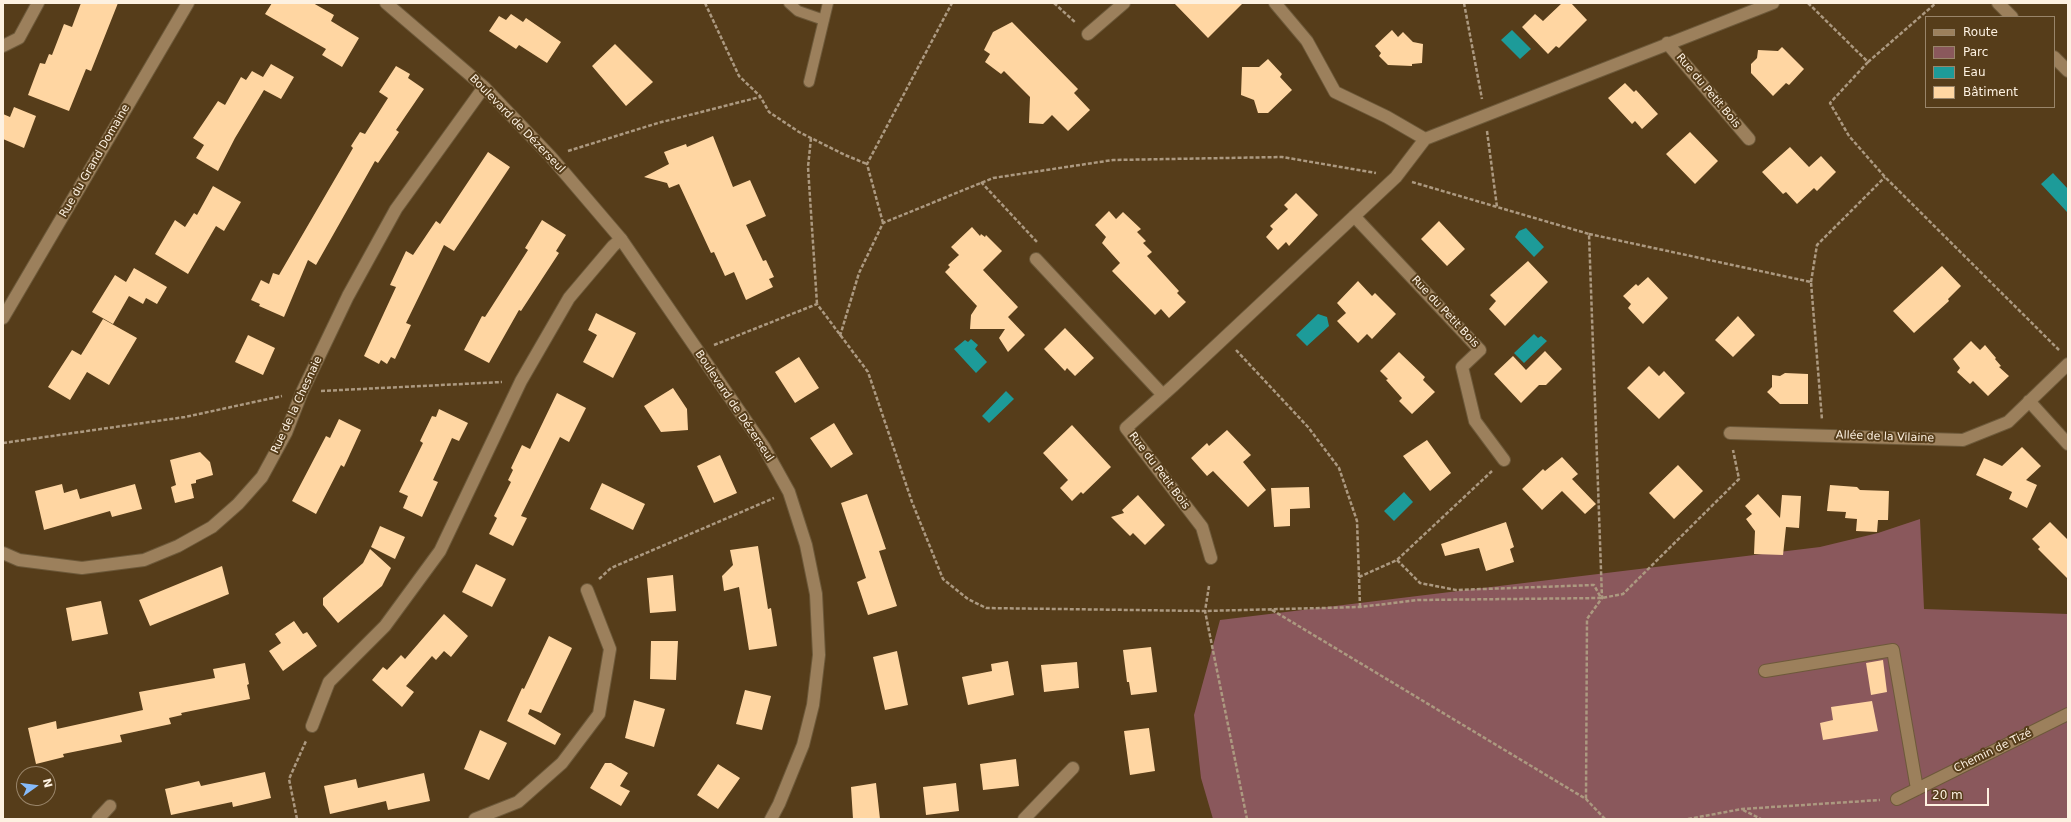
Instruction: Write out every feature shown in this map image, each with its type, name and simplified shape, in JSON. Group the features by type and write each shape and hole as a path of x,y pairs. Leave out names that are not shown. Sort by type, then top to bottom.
{"street":[{"path":"3,46 20,38 38,3"},
{"name":"Rue du Grand Domaine","path":"3,318 188,3"},
{"name":"Boulevard de Dézerseul","path":"386,3 484,86 551,157 621,239 764,447 789,492 806,545 816,594 819,655 813,705 803,745 779,804 771,819"},
{"path":"1088,34 1124,3"},
{"path":"1275,3 1307,41 1335,92 1387,118 1424,139"},
{"name":"Rue du Petit Bois","path":"1210,558 1202,527 1126,428 1396,177 1424,139 1667,43 1773,3"},
{"path":"1998,3 2011,16"},
{"name":"Rue du Petit Bois","path":"1667,43 1749,139"},
{"path":"2055,58 2068,71"},
{"name":"Rue de la Chesnaie","path":"3,552 19,560 82,568 144,560 178,546 212,527 238,504 262,477 286,433 302,392 348,296 396,209 484,86"},
{"name":"Rue du Petit Bois","path":"1354,216 1480,350 1462,367 1476,421 1504,460"},
{"path":"312,726 329,682 385,626 440,551 521,380 569,298 621,239"},
{"path":"1036,259 1163,395"},
{"name":"Allée de la Vilaine","path":"1730,432 1963,440 2008,422 2029,401 2065,359"},
{"path":"2029,401 2068,444"},
{"path":"475,819 518,802 562,763 599,714 610,649 586,590"},
{"path":"1765,671 1893,650 1916,789"},
{"name":"Chemin de Tizé","path":"1897,799 2068,714"},
{"path":"1024,819 1073,768"},
{"path":"98,819 110,806"}],"lane":[{"path":"789,3 798,11 824,20"},
{"path":"809,82 828,3"}],"path":[{"path":"705,3 739,76 760,96 769,112 811,138 867,164"},
{"path":"840,336 859,273 883,223 867,164 952,3"},
{"path":"1054,3 1088,34"},
{"path":"1808,3 1868,62"},
{"path":"1936,3 1868,62 1830,103 1849,136 1885,177 2065,359"},
{"path":"551,157 658,123 760,96"},
{"path":"811,138 808,167 817,304 868,372 912,502 943,579 968,599 986,608 1205,610 1271,609 1360,607 1418,600 1602,598 1623,594 1739,480 1730,432"},
{"path":"883,223 993,178 1113,160 1282,157 1396,177 1589,234 1811,282"},
{"path":"1824,436 1811,282 1817,245 1885,177"},
{"path":"982,182 1034,238 1039,246 1036,259"},
{"path":"1586,799 1587,619 1602,598 1589,234"},
{"path":"697,351 817,304"},
{"path":"1224,338 1308,427 1339,468 1357,521 1360,607"},
{"path":"3,443 185,417 302,392 521,380"},
{"path":"1359,577 1397,560 1504,460"},
{"path":"586,590 611,568 789,492"},
{"path":"1397,560 1420,583 1456,590 1594,585 1602,598"},
{"path":"1209,586 1205,610 1247,819"},
{"path":"1271,609 1586,799 1605,819"},
{"path":"297,819 289,779 312,726"},
{"path":"1688,819 1742,809 1897,799"},
{"path":"1742,809 1761,819"}],"green space":[{"path":"1920,519 1924,609 2068,614 2068,819 1213,819 1201,778 1194,715 1220,620 1820,547 1878,533"}],"water":[{"path":"1512,30 1531,49 1520,59 1501,40"},
{"path":"2053,173 2068,189 2067,212 2041,184"},
{"path":"1526,228 1544,247 1534,257 1515,237 1519,231"},
{"path":"1318,314 1327,317 1329,326 1307,346 1296,335"},
{"path":"1534,334 1538,338 1541,336 1547,341 1524,363 1514,353"},
{"path":"971,339 978,345 975,349 987,362 976,373 954,349 965,340 968,342"},
{"path":"1006,391 1014,399 989,423 982,416"},
{"path":"1404,492 1413,502 1394,521 1384,511"}],"building":[{"path":"81,3 118,3 91,71 86,69 69,111 28,95 40,63 45,64 49,54 52,55 64,24 72,27"},
{"path":"272,3 313,3 334,15 331,21 359,38 342,67 322,55 326,49 265,14"},
{"path":"1174,3 1243,3 1208,38"},
{"path":"1562,3 1571,3 1587,20 1559,48 1556,46 1548,54 1522,27 1535,14 1543,21"},
{"path":"511,14 523,22 526,18 561,42 547,63 519,45 516,49 489,31 499,16 506,20"},
{"path":"1012,22 1078,89 1074,93 1090,110 1068,131 1052,115 1043,124 1029,123 1030,97 1004,71 1001,74 985,62 990,54 984,50 993,32"},
{"path":"1392,30 1398,37 1403,32 1413,42 1423,44 1422,63 1412,64 1412,66 1388,65 1379,56 1381,53 1375,46"},
{"path":"615,44 653,82 626,106 592,66"},
{"path":"1782,47 1804,69 1789,85 1786,83 1773,96 1751,73 1751,64 1757,58 1758,50 1778,51"},
{"path":"1268,59 1282,74 1280,77 1292,90 1268,113 1258,113 1254,100 1241,95 1242,67 1259,67"},
{"path":"271,64 294,77 281,99 264,90 235,138 218,171 196,158 204,145 193,138 218,101 225,105 241,77 246,80 252,71 263,77"},
{"path":"396,66 410,74 408,78 424,89 396,130 399,132 378,163 375,161 316,265 308,260 284,317 259,306 260,304 251,300 261,280 269,284 273,273 279,275 353,148 351,146 360,132 365,134 388,98 379,92"},
{"path":"1625,83 1634,92 1636,90 1658,114 1642,129 1635,121 1632,124 1608,98"},
{"path":"14,107 36,116 24,148 3,139 3,114 10,117"},
{"path":"1690,132 1718,161 1695,184 1666,154"},
{"path":"713,136 733,187 750,180 766,216 746,225 763,261 766,260 774,277 769,279 773,287 746,300 734,272 725,276 714,252 711,253 679,184 669,188 667,183 644,177 669,164 664,152 686,144 687,147"},
{"path":"1790,147 1809,167 1821,156 1836,172 1817,191 1814,188 1797,204 1786,192 1783,194 1762,172"},
{"path":"488,152 510,167 454,251 444,245 406,323 411,325 395,359 391,357 387,364 381,360 379,364 364,356 396,287 390,285 406,251 413,255 436,221 440,224"},
{"path":"213,186 241,202 224,231 216,226 188,274 155,254 175,220 185,227 194,213 197,215"},
{"path":"1296,193 1318,215 1289,246 1286,242 1278,250 1266,237 1273,229 1270,226 1288,209 1284,205"},
{"path":"1109,211 1116,219 1123,212 1141,229 1137,232 1146,241 1143,243 1152,252 1147,256 1179,291 1177,293 1186,302 1169,318 1161,309 1155,315 1112,271 1120,263 1102,243 1106,237 1095,225"},
{"path":"542,220 566,235 556,251 559,253 521,311 519,310 489,363 464,350 482,316 485,317 528,250 525,248"},
{"path":"1439,221 1465,249 1447,266 1421,239"},
{"path":"972,227 980,236 981,234 985,237 986,235 1002,251 983,270 1018,307 1008,317 1025,335 1008,352 999,338 1005,329 970,329 971,315 977,306 945,272 950,267 948,265 959,255 951,247"},
{"path":"1528,261 1548,282 1505,326 1489,309 1496,301 1490,295"},
{"path":"1942,266 1961,286 1948,299 1949,301 1914,333 1893,311"},
{"path":"134,268 167,287 157,304 146,298 143,304 129,296 113,324 92,312 115,275 126,282"},
{"path":"1648,277 1668,298 1643,324 1628,308 1631,304 1623,296 1636,284 1638,286"},
{"path":"1358,281 1372,296 1375,293 1396,314 1372,339 1367,334 1358,343 1337,321 1346,313 1337,303"},
{"path":"596,313 636,333 613,378 583,362 597,335 588,330"},
{"path":"1738,316 1755,335 1733,357 1715,340"},
{"path":"103,319 137,338 109,385 87,372 70,400 48,387 72,350 81,355"},
{"path":"1065,328 1094,358 1075,376 1067,368 1065,371 1044,349"},
{"path":"248,335 275,348 263,375 235,362"},
{"path":"1971,341 1980,350 1985,345 1996,358 1995,359 2001,366 1999,367 2009,376 1988,396 1973,381 1970,384 1957,372 1960,368 1953,359"},
{"path":"1545,351 1562,369 1546,385 1539,385 1521,403 1494,374 1513,356 1526,370"},
{"path":"1399,352 1425,377 1423,380 1435,392 1412,414 1399,401 1402,398 1380,371"},
{"path":"799,357 819,388 795,403 775,372"},
{"path":"1649,366 1659,376 1664,371 1685,393 1659,419 1627,388"},
{"path":"1785,373 1808,374 1808,404 1780,404 1767,392 1772,387 1772,375 1780,376"},
{"path":"673,388 687,409 688,430 661,432 644,406"},
{"path":"557,393 586,408 569,442 560,437 521,516 527,518 513,546 489,534 497,518 494,516 511,482 508,480 513,470 511,468 522,445 530,449"},
{"path":"439,409 468,423 459,441 452,438 433,480 438,482 422,517 403,508 408,496 399,492 423,443 420,441 432,416 436,417"},
{"path":"339,419 361,430 344,467 341,465 316,514 292,501 326,436 330,438"},
{"path":"834,423 853,454 831,468 810,438"},
{"path":"1072,425 1111,467 1083,494 1081,492 1072,501 1060,488 1068,480 1043,453"},
{"path":"1227,430 1251,455 1243,462 1266,490 1248,507 1213,471 1207,476 1191,458 1207,443 1209,446"},
{"path":"1427,440 1451,473 1430,491 1403,456"},
{"path":"2022,447 2041,466 2026,480 2037,485 2027,508 2009,499 2012,492 1976,475 1984,458 2002,466"},
{"path":"200,452 210,462 213,475 196,480 196,483 191,484 194,498 175,503 171,487 176,485 170,460"},
{"path":"720,455 737,493 714,503 697,466"},
{"path":"1562,457 1578,474 1572,479 1596,504 1585,514 1562,491 1542,510 1522,489 1543,469 1545,471"},
{"path":"1678,465 1703,491 1674,519 1649,493"},
{"path":"602,483 645,504 633,530 590,509"},
{"path":"62,484 64,493 77,489 80,499 135,484 142,509 112,517 110,511 44,530 35,491"},
{"path":"1830,485 1857,487 1860,490 1889,491 1888,520 1878,520 1877,532 1856,531 1857,519 1845,518 1846,512 1827,511"},
{"path":"1309,487 1310,508 1290,509 1290,526 1274,527 1271,488"},
{"path":"867,494 886,549 879,551 897,606 868,615 857,582 866,578 841,503"},
{"path":"1758,494 1780,518 1782,495 1801,496 1799,528 1786,527 1783,555 1754,554 1755,531 1746,519 1752,514 1745,506"},
{"path":"1138,495 1165,525 1145,545 1133,533 1130,536 1111,517 1124,513 1122,510"},
{"path":"1506,522 1514,547 1510,549 1514,562 1486,571 1479,548 1445,556 1441,544"},
{"path":"2050,522 2068,540 2068,579 2038,549 2040,547 2032,539"},
{"path":"380,526 405,537 395,559 371,547"},
{"path":"758,546 768,609 771,608 777,646 749,650 739,587 724,591 722,576 733,565 730,550"},
{"path":"370,549 391,568 382,586 338,623 323,605 323,598 363,563"},
{"path":"476,564 506,579 492,607 462,592"},
{"path":"222,566 229,594 150,626 139,600"},
{"path":"673,575 676,611 650,613 647,578"},
{"path":"101,601 108,634 72,641 66,608"},
{"path":"444,614 468,636 451,657 444,651 436,660 432,656 406,686 414,692 402,707 372,680 383,667 387,670 401,655 405,659"},
{"path":"294,621 303,634 307,632 317,646 283,671 269,651 281,643 275,634"},
{"path":"549,636 572,648 541,713 530,709 528,714 561,734 555,745 507,721"},
{"path":"651,641 678,641 676,680 650,679"},
{"path":"1151,647 1157,692 1131,695 1129,682 1127,682 1123,650"},
{"path":"897,651 908,705 885,710 873,657"},
{"path":"1883,660 1887,692 1871,695 1866,663"},
{"path":"1008,661 1014,695 968,705 962,677 992,671 991,664"},
{"path":"1077,662 1079,688 1044,692 1041,665"},
{"path":"245,663 250,699 181,713 182,715 169,718 171,724 120,735 122,742 63,754 64,757 36,764 28,728 56,721 57,729 143,710 139,692 215,678 213,669"},
{"path":"745,690 771,696 762,730 736,724"},
{"path":"634,700 665,709 654,747 625,738"},
{"path":"1872,701 1878,731 1823,740 1820,723 1833,720 1831,707"},
{"path":"1149,728 1155,771 1130,775 1124,731"},
{"path":"480,730 507,743 489,780 464,769"},
{"path":"1016,759 1019,786 983,790 980,764"},
{"path":"605,763 611,763 628,773 620,786 630,791 621,806 590,788"},
{"path":"718,764 740,778 718,809 697,795"},
{"path":"265,772 271,798 233,807 232,802 171,815 165,789 199,781 201,786"},
{"path":"424,773 430,801 388,810 386,801 330,814 324,786 356,779 358,788"},
{"path":"876,783 880,819 853,819 851,787"},
{"path":"956,783 959,811 926,815 923,787"}]}
